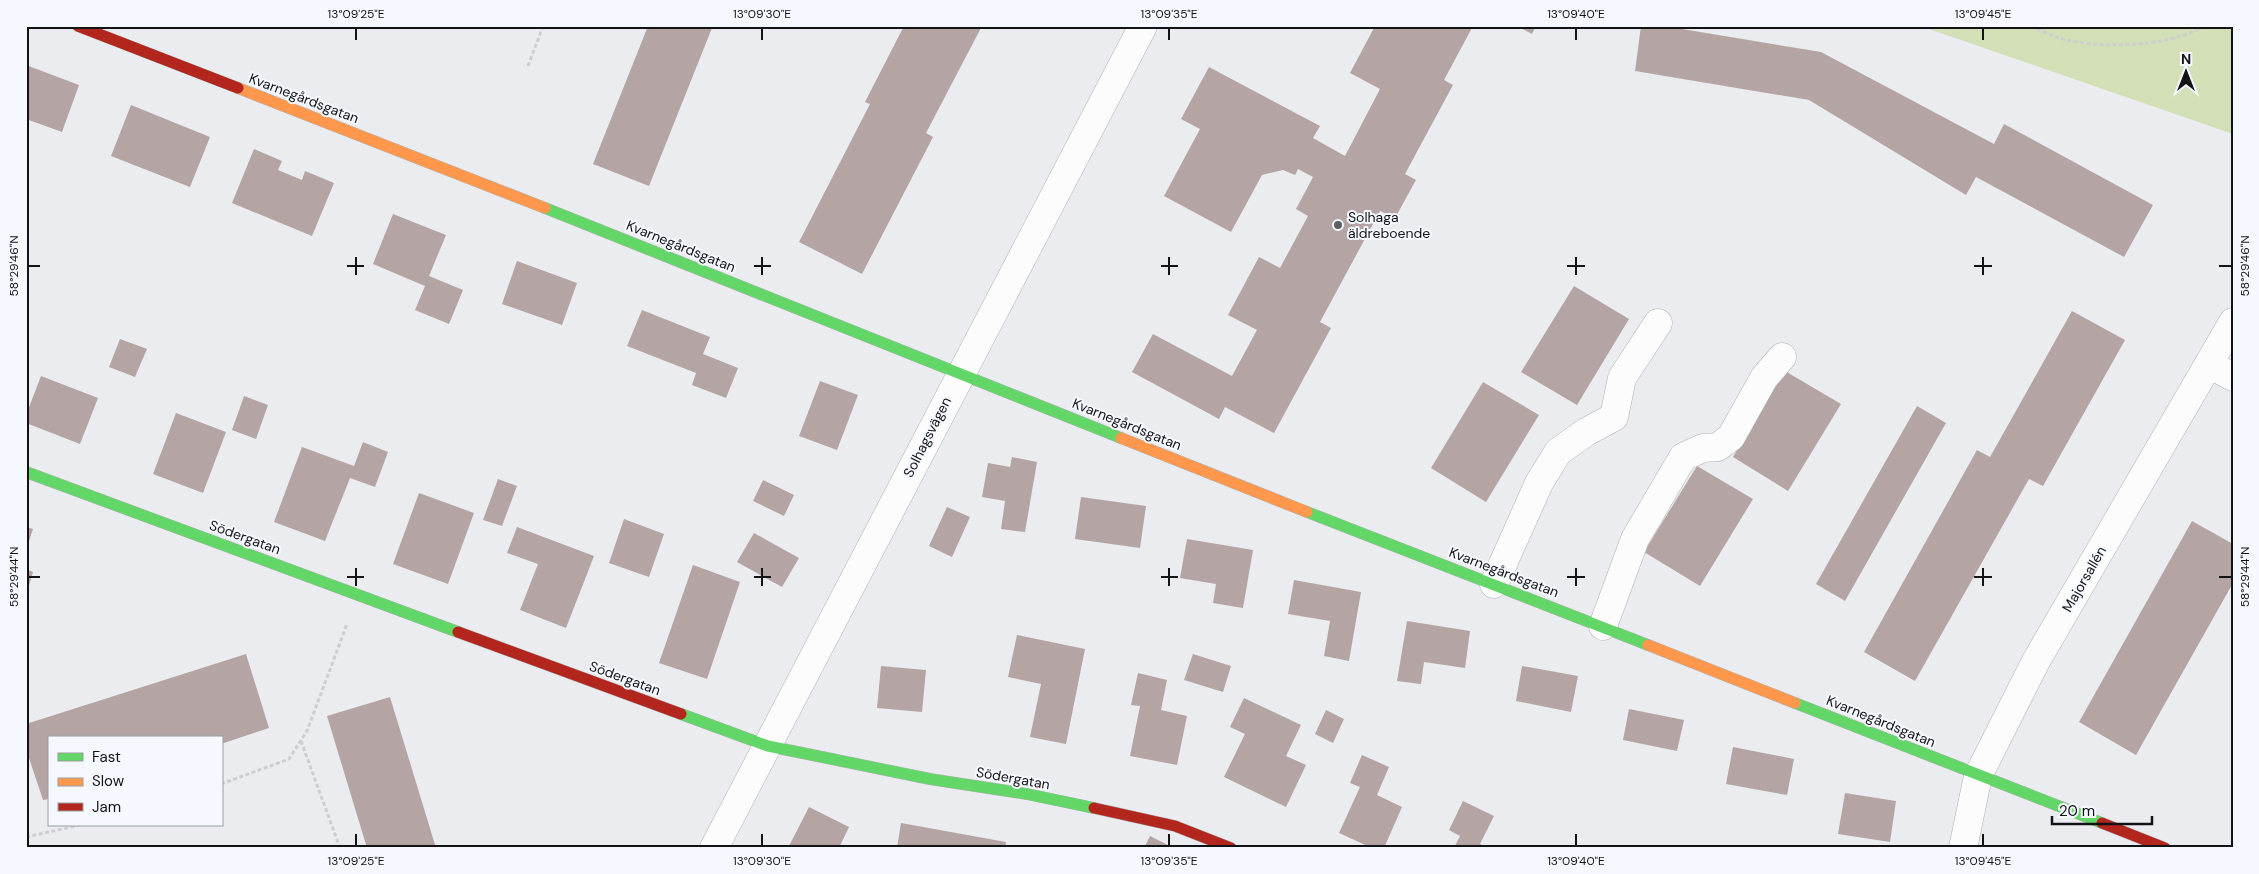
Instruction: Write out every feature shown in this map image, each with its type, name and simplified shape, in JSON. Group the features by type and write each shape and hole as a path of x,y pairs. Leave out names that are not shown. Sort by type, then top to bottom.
{"street":[{"name":"Kvarnegårdsgatan","path":"78,26 1978,776 2165,848"},
{"name":"Solhagsvägen","path":"714,848 960,373 1143,26"},
{"name":"Majorsallén","path":"1964,848 1978,776 2036,661 2233,322"},
{"path":"1494,584 1539,483 1558,452 1586,432 1614,417 1622,378 1658,323"},
{"path":"1602,626 1635,539 1682,458 1703,448 1718,447 1731,437 1764,378 1782,357"},
{"path":"2209,364 2233,377"},
{"name":"Södergatan","path":"26,472 768,746 930,779 1027,794 1124,814 1175,826 1231,848"}],"path":[{"path":"528,66 543,26"},
{"path":"2031,26 2058,38 2086,43 2114,44 2164,40 2206,26"},
{"path":"222,784 289,759 307,730 358,595"},
{"path":"300,741 340,848"},
{"path":"26,837 76,826"}],"green space":[{"path":"1920,26 2233,26 2233,134 1958,39"}],"building":[{"path":"648,26 707,26 712,28 649,186 593,164"},
{"path":"904,26 982,26 926,133 933,137 862,274 799,242 870,104 865,102"},
{"name":"Solhaga äldreboende","path":"1375,26 1473,26 1444,80 1453,85 1405,174 1416,180 1395,218 1380,211 1320,322 1331,328 1274,433 1225,407 1219,419 1132,372 1153,334 1232,376 1257,330 1228,315 1259,257 1280,268 1308,216 1296,209 1313,177 1298,169 1295,175 1283,170 1262,175 1231,232 1164,196 1200,129 1181,119 1209,67 1320,126 1313,138 1345,156 1380,89 1350,73"},
{"path":"1517,26 1536,26 1532,34"},
{"path":"1641,26 1664,26 1821,52 1994,144 2004,124 2153,205 2124,257 1976,177 1966,195 1809,100 1635,71"},
{"path":"26,65 79,85 62,132 26,119"},
{"path":"131,105 210,137 190,187 111,156"},
{"path":"254,149 282,161 278,170 302,180 305,171 334,183 312,236 232,203"},
{"path":"393,214 446,235 429,276 463,290 449,324 415,310 425,286 373,264"},
{"path":"517,261 577,283 562,325 502,304"},
{"path":"1574,286 1629,319 1577,405 1521,372"},
{"path":"642,310 710,337 703,354 738,368 726,398 692,385 696,373 627,346"},
{"path":"2072,311 2125,340 2043,486 2029,479 1915,681 1864,652 1977,450 1990,457"},
{"path":"120,339 147,349 135,377 109,367"},
{"path":"1785,371 1841,404 1788,491 1733,457"},
{"path":"41,376 98,398 80,444 26,423 26,415"},
{"path":"820,381 858,395 837,450 799,436"},
{"path":"1483,382 1539,415 1486,502 1431,468"},
{"path":"244,396 268,405 256,439 232,430"},
{"path":"1917,406 1946,423 1845,601 1816,584"},
{"path":"176,413 226,432 203,493 153,474"},
{"path":"363,442 388,452 375,487 350,478 325,541 274,522 302,447 354,466"},
{"path":"1012,457 1037,462 1025,532 1001,529 1005,501 982,497 988,463 1010,467"},
{"path":"1697,466 1753,499 1700,586 1644,552"},
{"path":"498,479 517,486 502,526 483,520"},
{"path":"763,480 794,495 784,516 753,501"},
{"path":"419,493 474,513 448,584 393,564"},
{"path":"1081,497 1146,506 1140,548 1075,539"},
{"path":"947,507 970,517 952,557 929,546"},
{"path":"624,519 664,534 649,577 609,563"},
{"path":"2192,521 2233,544 2233,583 2136,755 2079,722"},
{"path":"26,527 33,529 27,547 26,547"},
{"path":"517,527 594,556 566,628 520,610 538,564 507,553"},
{"path":"754,533 799,558 782,587 737,562"},
{"path":"1187,539 1253,550 1243,608 1213,603 1216,584 1180,578"},
{"path":"693,565 740,582 707,679 659,663"},
{"path":"26,569 33,572 27,592 26,592"},
{"path":"1294,580 1361,592 1349,661 1324,656 1330,621 1288,614"},
{"path":"1407,621 1470,631 1465,668 1424,662 1421,684 1397,681"},
{"path":"1017,635 1085,649 1066,744 1030,737 1041,684 1008,677"},
{"path":"246,654 269,728 222,744 222,736 48,736 48,799 43,800 26,749 26,724"},
{"path":"1193,654 1231,666 1223,692 1184,680"},
{"path":"881,666 926,670 922,712 877,708"},
{"path":"1522,666 1578,676 1571,712 1516,701"},
{"path":"1138,673 1167,680 1161,710 1187,716 1177,765 1130,756 1140,706 1131,705"},
{"path":"390,697 436,848 367,848 327,716"},
{"path":"1244,698 1301,725 1286,756 1306,765 1286,807 1224,777 1245,734 1230,727"},
{"path":"1629,709 1684,720 1677,751 1623,740"},
{"path":"1326,710 1344,719 1333,743 1315,734"},
{"path":"1733,747 1794,759 1787,795 1726,784"},
{"path":"1362,755 1389,767 1377,795 1402,807 1384,848 1372,848 1339,833 1360,787 1350,783"},
{"path":"1845,793 1896,801 1890,842 1838,834"},
{"path":"1463,801 1494,816 1480,844 1488,848 1454,848 1460,836 1449,830"},
{"path":"809,807 849,827 839,848 788,848"},
{"path":"901,823 1006,842 1005,848 897,848"},
{"path":"1150,836 1174,848 1144,848"}],"traffic: fast":[{"path":"545,208 1121,438"},
{"path":"26,472 458,632"},
{"path":"1307,512 1648,645"},
{"path":"1795,703 2102,823"},
{"path":"681,714 768,746 930,779 1027,794 1094,808"}],"traffic: slow":[{"path":"238,88 545,208"},
{"path":"1121,438 1307,512"},
{"path":"1648,645 1795,703"}],"traffic: jam":[{"path":"78,26 238,88"},
{"path":"458,632 681,714"},
{"path":"1094,808 1175,826 1231,848"},
{"path":"2102,823 2165,848"}],"place":[{"name":"Solhaga äldreboende","path":"1338,225"}]}
